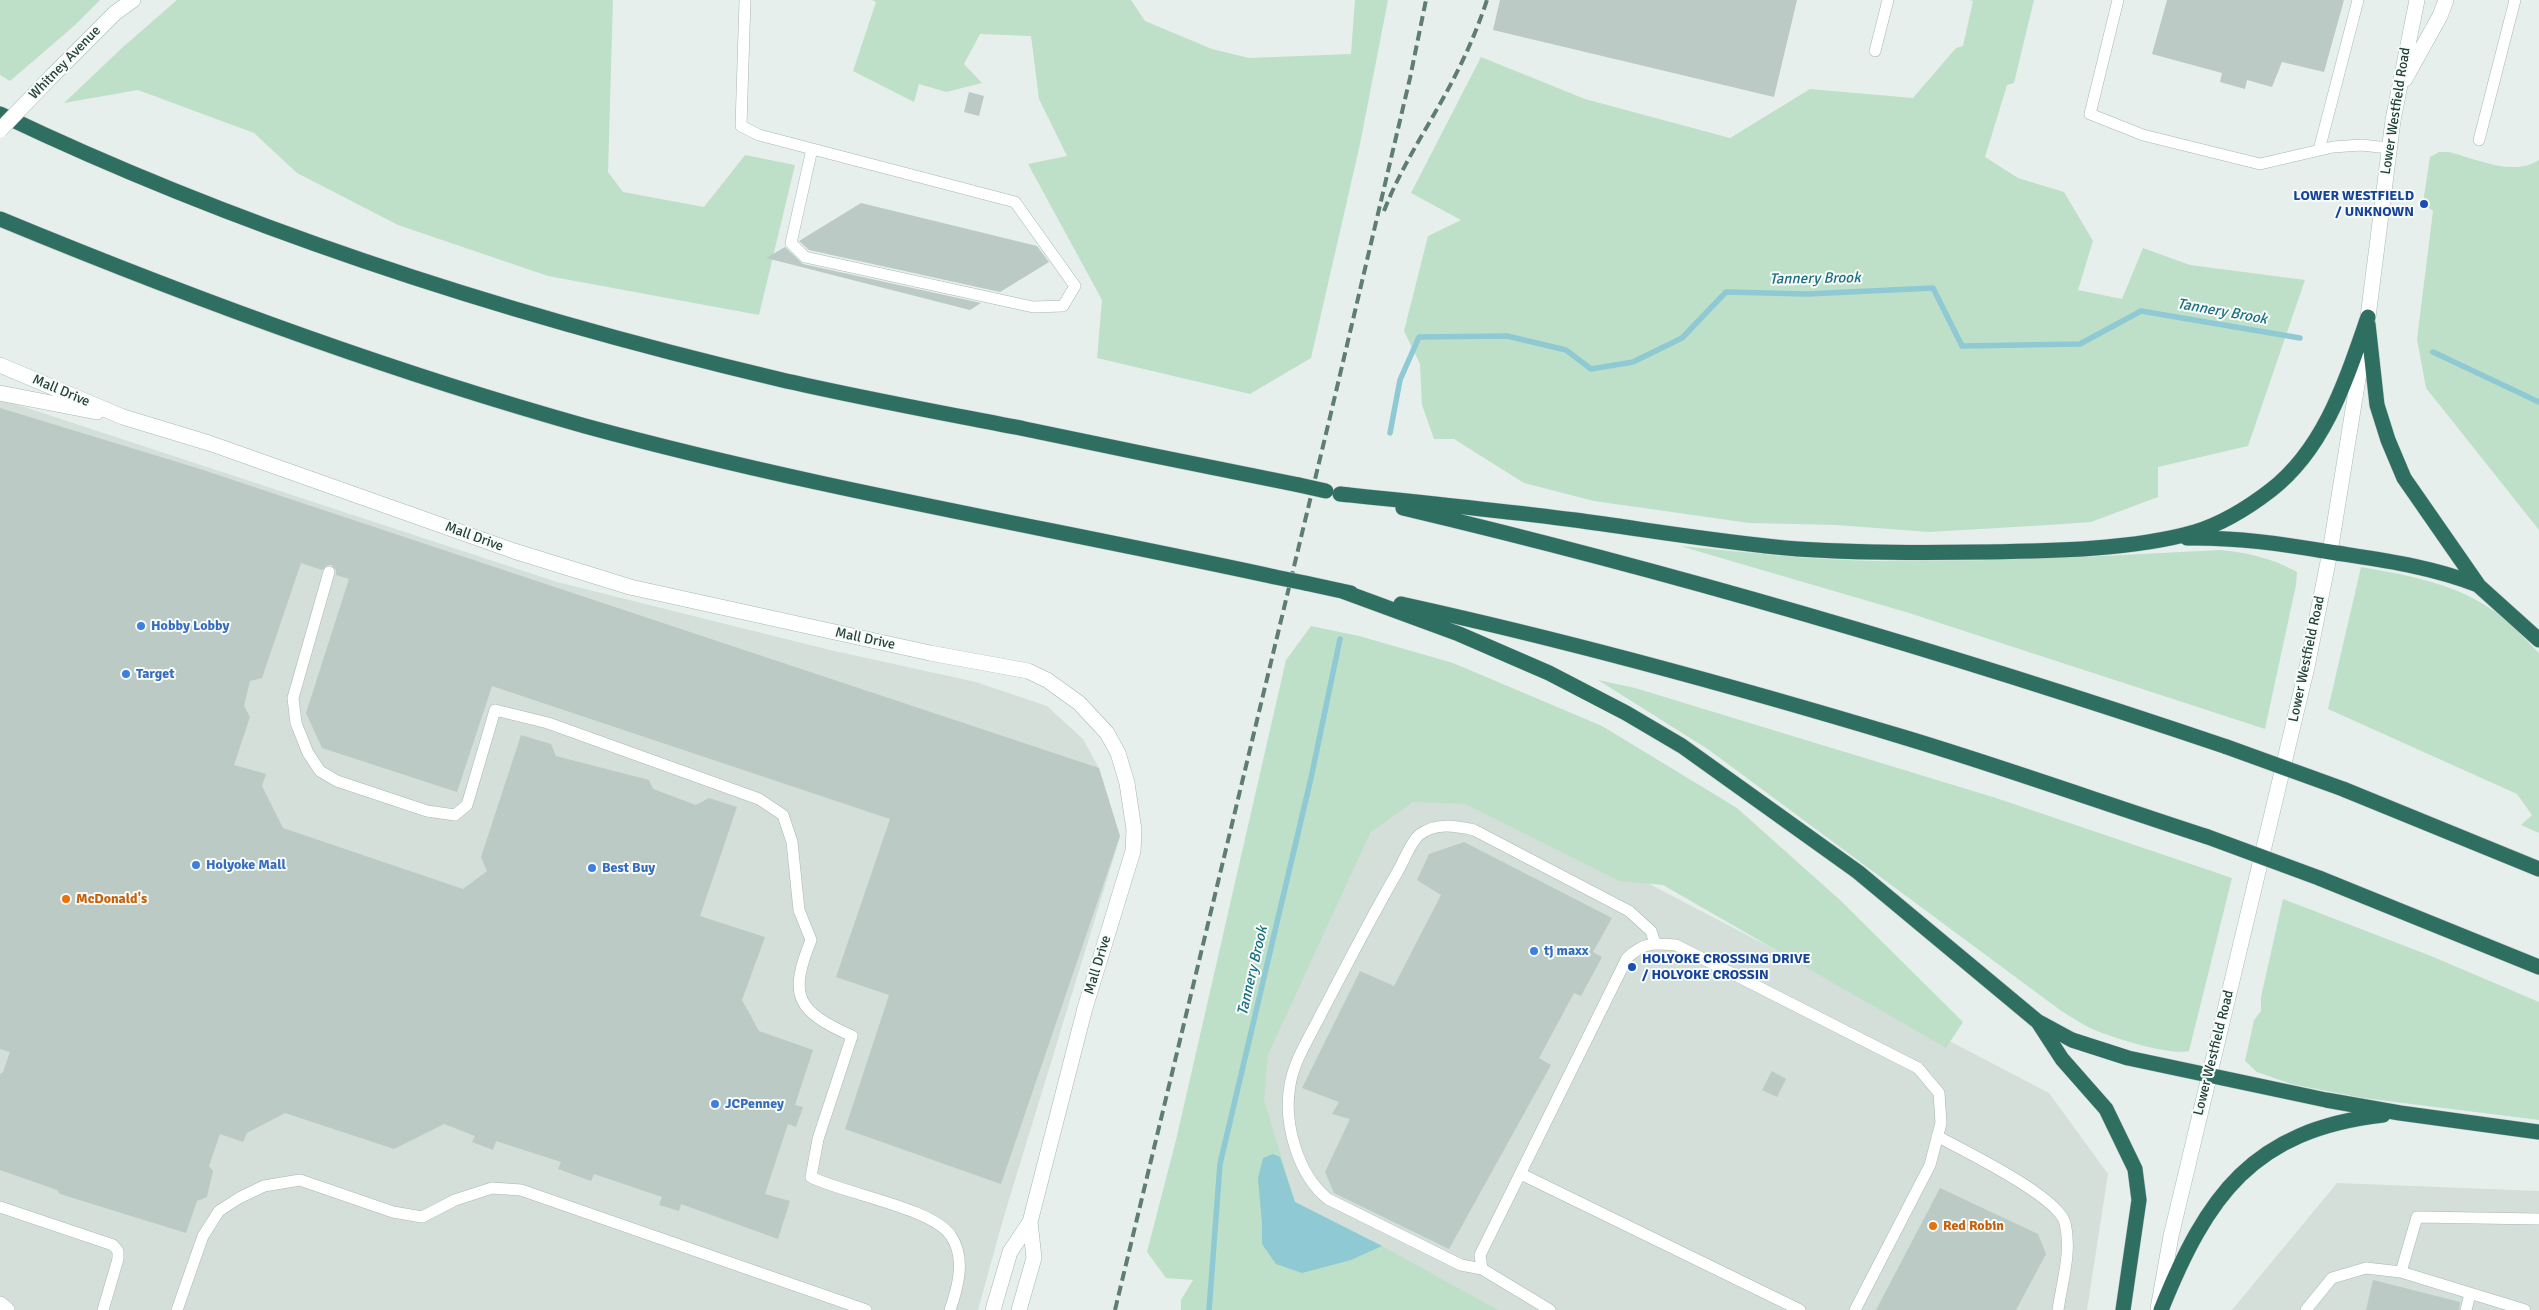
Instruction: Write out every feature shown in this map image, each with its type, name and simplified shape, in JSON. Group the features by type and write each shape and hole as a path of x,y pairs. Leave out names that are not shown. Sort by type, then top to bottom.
{"highway":[{"path":"0,114 126,170 233,213 441,286 559,322 780,380 1333,492 1506,533 1739,594 1954,657 2227,747 2343,789 2539,869"},
{"path":"0,219 148,279 323,344 586,426 789,476 1305,583 1525,631 1778,700 1913,740 2208,837 2319,878 2539,967"},
{"path":"1333,492 1538,516 1766,546 1826,550 1908,552 2028,551 2099,546 2165,538 2198,531 2226,518 2270,491 2294,469 2312,446 2327,421 2340,394 2368,317"},
{"path":"2368,317 2377,405 2404,478 2479,586 2539,640"},
{"path":"2165,538 2273,543 2419,566 2446,573 2479,586"},
{"path":"1342,591 1459,634 1549,673 1626,713 1682,746 1858,872 2037,1021 2072,1040 2103,1051 2400,1113 2539,1132"},
{"path":"2037,1021 2062,1059 2106,1109 2135,1169 2139,1200 2123,1310"},
{"path":"2159,1310 2178,1268 2206,1216 2222,1193 2254,1162 2284,1142 2328,1124 2400,1113"}],"street":[{"name":"Whitney Avenue","path":"0,130 115,13 133,0"},
{"name":"Lower Westfield Road","path":"2159,1310 2171,1236 2208,1074 2302,686 2330,552 2368,317 2389,148 2398,91 2417,0"},
{"path":"2398,91 2440,16 2446,0"},
{"name":"Mall Drive","path":"0,365 123,417 209,443 514,551 630,587 973,662 1013,666 1048,680 1080,702 1107,733 1118,753 1128,782 1132,808 1133,851 1085,1008 1030,1222 1010,1252 993,1310"},
{"name":"Mall Drive","path":"0,394 123,417"},
{"name":"Mall Drive","path":"1019,1310 1034,1258 1030,1222"},
{"path":"0,1304 7,1310"}],"lane":[{"path":"745,0 740,126 759,135 1015,202 1075,286 1063,306 1032,307 805,257 791,243 812,149"},
{"path":"1875,51 1888,0"},
{"path":"2118,0 2090,114 2144,135 2260,164 2345,146 2389,148"},
{"path":"2319,150 2358,0"},
{"path":"2479,140 2515,0"},
{"path":"329,572 293,698 296,722 308,753 320,771 337,781 427,811 456,815 467,804 495,710 548,723 759,799 783,815 792,842 799,910 811,940 801,966 798,989 806,1009 826,1024 852,1036 818,1139 812,1177 828,1185 930,1218 951,1235 959,1255 960,1273 950,1310"},
{"path":"1550,1310 1482,1270 1461,1265 1328,1200 1317,1190 1307,1175 1299,1155 1290,1126 1288,1106 1290,1084 1302,1053 1367,924 1418,836 1434,828 1451,825 1474,830 1629,910 1651,931 1655,943"},
{"path":"1482,1270 1480,1255 1627,958 1638,947 1655,943 1676,945 1918,1068 1939,1094 1941,1123 1930,1165 1855,1310"},
{"path":"1937,1136 2040,1194 2055,1206 2065,1221 2067,1240 2058,1310"},
{"path":"1521,1174 1800,1310"},
{"path":"177,1310 203,1236 219,1211 239,1198 264,1186 300,1180 394,1212 422,1217 455,1200 492,1188 520,1190 866,1310"},
{"path":"0,1207 114,1245 118,1251 118,1259 103,1310"},
{"path":"2401,1272 2417,1217 2539,1219"},
{"path":"2306,1310 2332,1278 2366,1268 2401,1272 2525,1310"},
{"path":"2466,1310 2470,1294"}],"shaded area":[{"name":"Holyoke Mall","path":"0,399 557,582 830,650 976,682 1047,706 1083,739 1099,768 1120,837 1004,1216 978,1310 0,1310"},
{"path":"1403,755 2049,1093 2108,1174 2087,1310 1453,1310 1276,1216 1251,1066"},
{"path":"2337,1183 2539,1191 2539,1310 2232,1310"}],"green space":[{"path":"0,0 100,0 74,26 10,81 0,75"},
{"path":"177,0 613,0 608,172 623,192 704,207 745,155 795,165 759,315 548,276 398,225 297,173 254,133 138,90 64,103 123,47"},
{"path":"872,0 1131,0 1145,21 1212,49 1249,58 1351,54 1355,0 1388,0 1360,144 1311,358 1250,394 1097,358 1102,300 1028,164 1067,156 1039,99 1031,36 980,34 964,64 982,83 946,92 919,84 914,102 853,71 876,2"},
{"path":"1969,0 2034,0 2014,83 2007,85 1985,157 2018,178 2064,192 2093,241 2078,290 2122,299 2143,248 2190,265 2305,280 2248,446 2158,467 2158,497 2091,522 1929,532 1836,525 1749,523 1594,501 1524,483 1454,439 1434,439 1422,405 1420,364 1404,331 1428,236 1461,220 1411,193 1481,57 1585,99 1730,138 1810,89 1913,98 1956,48 1963,46 1973,1"},
{"path":"2439,152 2449,152 2506,167 2529,165 2539,160 2539,530 2426,388 2417,339 2433,211 2423,203 2430,157"},
{"path":"1680,546 1803,557 1877,561 2006,560 2221,550 2260,557 2279,563 2297,572 2296,585 2265,729 1909,613"},
{"path":"2361,567 2443,585 2473,598 2502,617 2539,653 2539,833 2521,825 2532,815 2517,794 2328,709"},
{"path":"1311,626 1359,636 1453,663 1602,726 1737,808 1840,900 1963,1022 1946,1048 1663,885 1619,881 1465,804 1413,802 1370,833 1268,1055 1264,1100 1295,1202 1382,1246 1498,1310 1181,1310 1181,1300 1193,1280 1166,1278 1147,1252 1176,1140 1286,660"},
{"path":"1598,680 1635,688 1996,798 2232,878 2189,1051 2169,1051 2125,1041 2079,1022 2060,1010 1709,750"},
{"path":"2283,899 2431,956 2539,1002 2539,1120 2363,1098 2291,1084 2257,1072 2245,1061 2254,1020 2261,1011 2261,997"}],"water":[{"path":"1273,1154 1280,1157 1295,1202 1382,1246 1351,1260 1302,1273 1276,1264 1262,1244 1258,1178 1263,1158"}],"building":[{"path":"1500,0 1797,0 1774,97 1493,30"},
{"path":"2167,0 2344,0 2324,72 2282,62 2272,87 2247,80 2245,89 2220,82 2222,73 2152,54"},
{"path":"969,92 984,96 979,116 964,112"},
{"path":"861,203 1037,246 1049,262 1000,292 809,250 799,241"},
{"path":"785,247 803,264 981,303 970,310 766,258"},
{"name":"Holyoke Mall","path":"0,408 197,468 1099,768 1120,836 1001,1184 845,1129 889,995 836,977 890,819 492,686 457,792 322,748 306,713 349,579 336,575 336,570 332,565 327,565 322,570 301,563 262,678 250,681 244,706 250,717 234,765 266,774 262,786 283,828 463,889 487,871 481,857 521,735 551,744 556,756 649,780 653,789 696,805 709,798 737,807 700,916 765,937 742,1000 759,1031 813,1050 795,1105 803,1107 796,1127 788,1124 765,1194 790,1201 778,1239 681,1204 679,1211 659,1205 662,1197 594,1174 591,1181 558,1169 561,1162 496,1141 493,1150 472,1142 475,1136 444,1124 394,1149 285,1113 247,1133 243,1142 220,1134 209,1166 213,1171 207,1197 197,1201 186,1233 60,1194 57,1190 0,1170 0,1074 3,1072 10,1052 0,1049"},
{"path":"1464,842 1612,918 1593,952 1602,957 1581,996 1574,993 1539,1058 1551,1065 1449,1249 1334,1193 1325,1172 1350,1119 1332,1114 1339,1102 1302,1088 1360,971 1394,986 1441,895 1417,880 1429,854"},
{"path":"1772,1071 1786,1079 1777,1097 1762,1090"},
{"path":"1940,1188 2038,1234 2046,1254 2016,1310 1876,1310"},
{"path":"2373,1280 2460,1302 2459,1310 2366,1310"}],"waterway":[{"name":"Tannery Brook","path":"1390,433 1400,380 1419,337 1507,336 1566,350 1591,369 1633,362 1682,338 1726,292 1807,294 1933,288 1962,346 2080,344 2141,311 2300,338"},
{"name":"Tannery Brook","path":"2433,352 2539,402"},
{"name":"Tannery Brook","path":"1209,1310 1220,1164 1311,778 1340,639"}],"railway":[{"path":"1115,1310 1330,417 1410,78 1426,0"},
{"path":"1384,211 1408,160 1459,69 1487,0"}],"place":[{"name":"LOWER WESTFIELD / UNKNOWN","path":"2424,204"},
{"name":"Hobby Lobby","path":"141,626"},
{"name":"Target","path":"126,674"},
{"name":"Holyoke Mall","path":"196,865"},
{"name":"Best Buy","path":"592,868"},
{"name":"McDonald's","path":"66,899"},
{"name":"tj maxx","path":"1534,951"},
{"name":"HOLYOKE CROSSING DRIVE / HOLYOKE CROSSIN","path":"1632,967"},
{"name":"JCPenney","path":"715,1104"},
{"name":"Red Robin","path":"1933,1226"}]}
